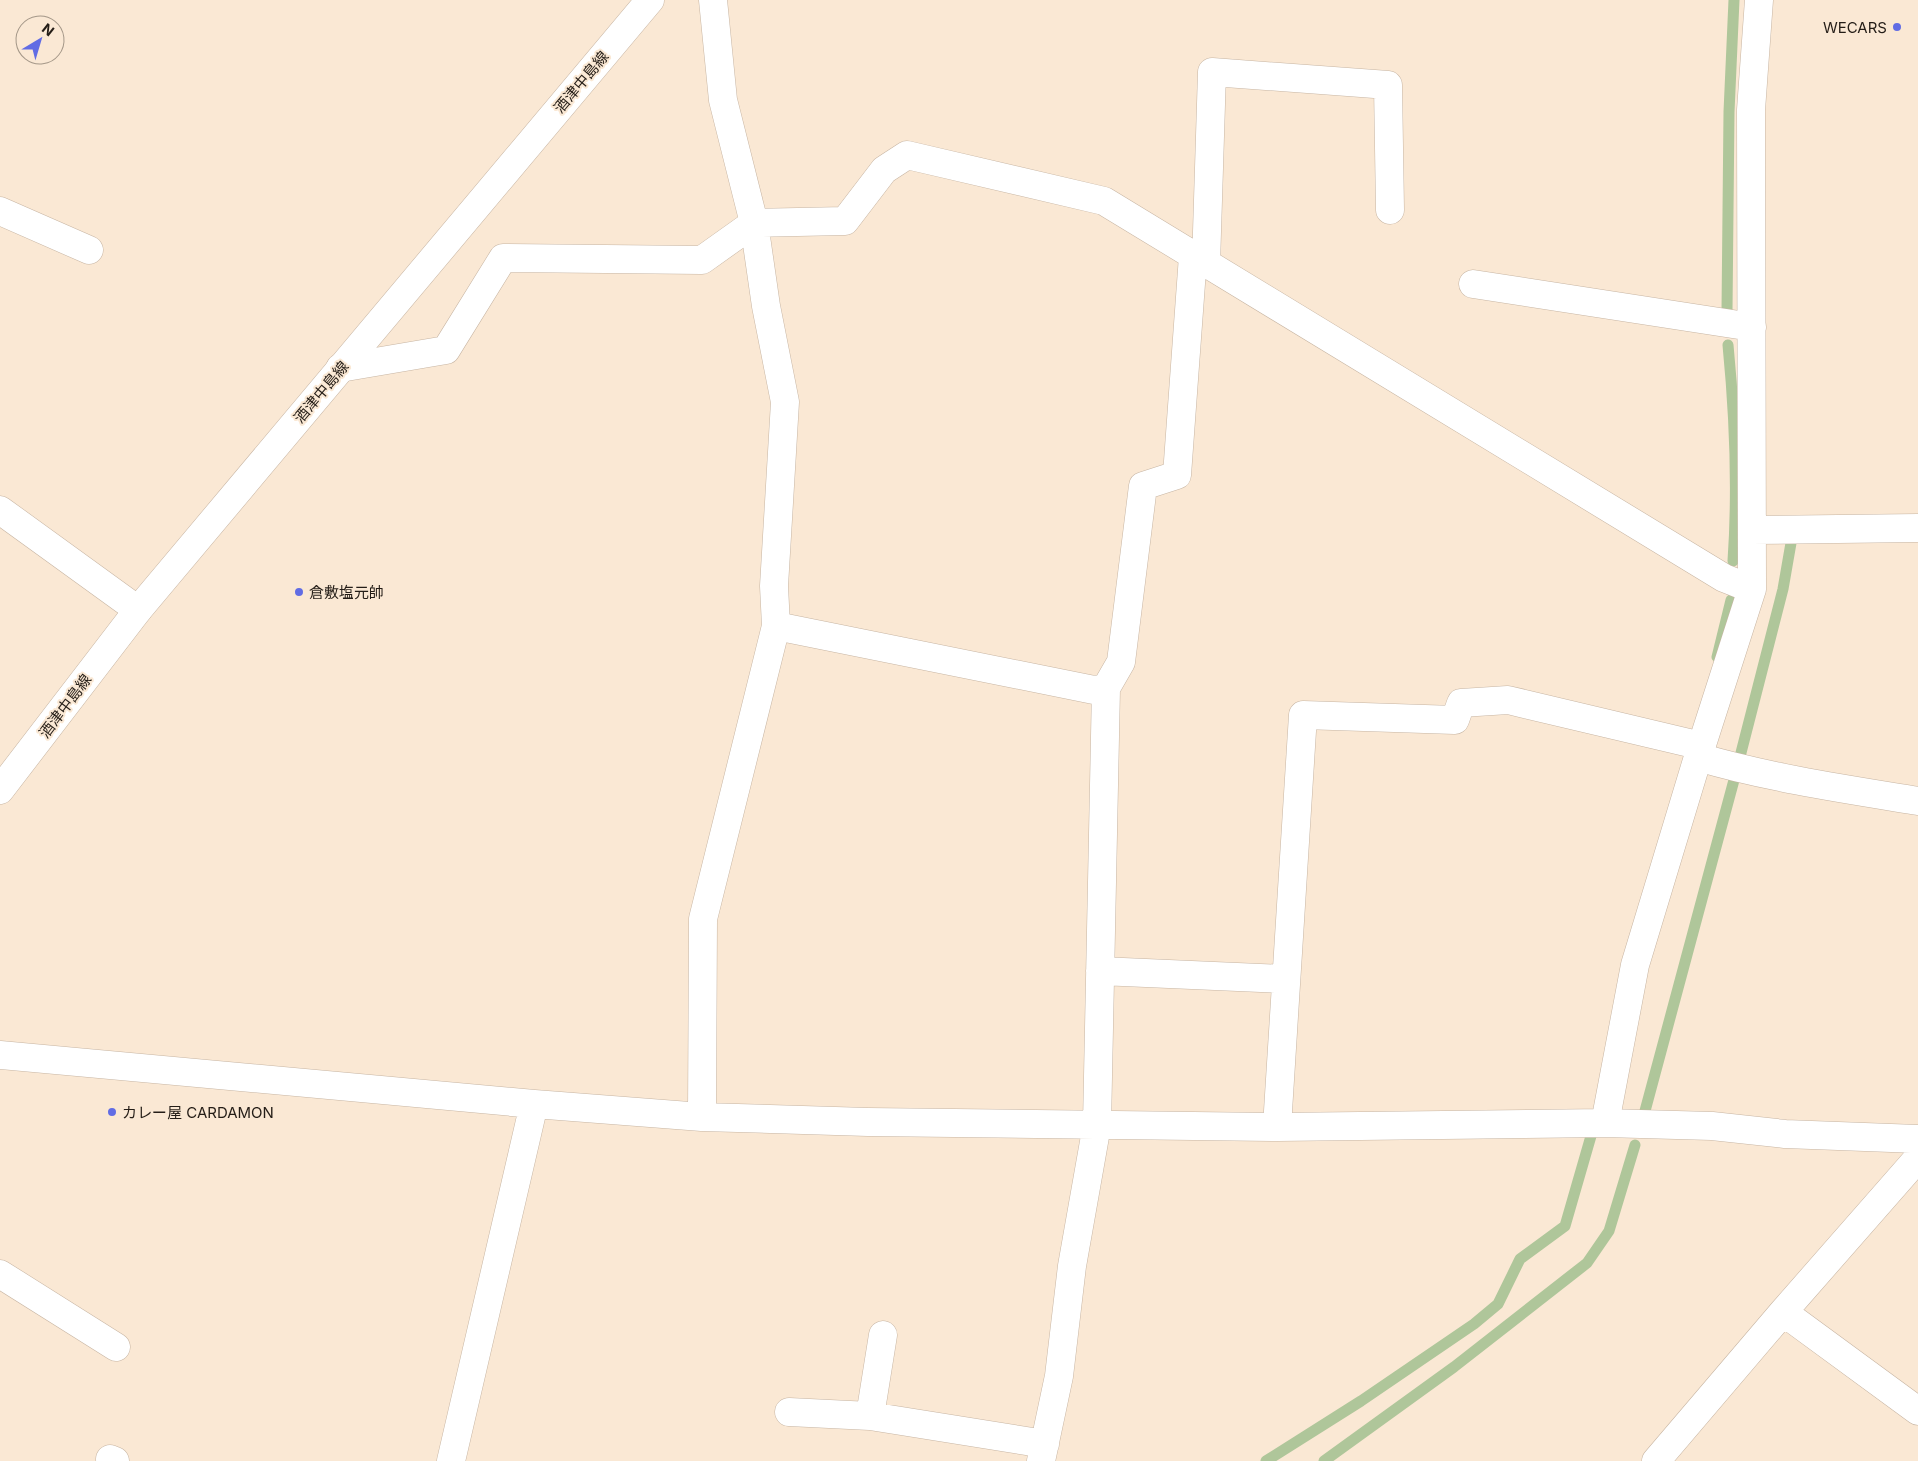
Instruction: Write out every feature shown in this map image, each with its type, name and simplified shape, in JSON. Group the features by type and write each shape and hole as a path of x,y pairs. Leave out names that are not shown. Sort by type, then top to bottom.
{"street":[{"name":"酒津中島線","path":"0,790 138,610 650,0"},
{"path":"702,1117 703,919 776,626 774,586 785,402 766,306 754,223 723,100 713,0"},
{"path":"1605,1123 1635,965 1696,747 1752,589 1751,110 1759,0"},
{"path":"789,1412 870,1416 1043,1453 1058,1376 1072,1266 1097,1125 1106,688 1121,662 1143,486 1177,475 1200,260 1212,72 1388,85 1390,210"},
{"path":"340,368 446,350 503,258 702,260 754,223 845,221 884,170 907,155 1104,201 1724,578 1752,589"},
{"path":"0,211 89,250"},
{"path":"1473,284 1752,327"},
{"path":"0,510 138,610"},
{"path":"1752,530 1918,528"},
{"path":"776,626 1094,690 1106,688"},
{"path":"1277,1127 1303,715 1454,720 1461,703 1508,700 1696,747 1736,768 1918,801"},
{"path":"1100,971 1286,980"},
{"path":"0,1055 534,1104 702,1117 868,1122 1277,1127 1605,1123 1712,1126 1785,1134 1918,1139"},
{"path":"451,1461 534,1104"},
{"path":"1656,1461 1918,1158"},
{"path":"0,1274 116,1347"},
{"path":"1783,1312 1918,1411"},
{"path":"870,1416 883,1335"}],"waterway":[{"path":"1727,311 1729,112 1734,0"},
{"path":"1728,345 1735,453 1733,561"},
{"path":"1645,1111 1734,780 1783,589 1791,543"},
{"path":"1717,657 1731,600"},
{"path":"1266,1461 1361,1401 1474,1324 1498,1304 1520,1259 1565,1226 1591,1136"},
{"path":"1324,1461 1454,1367 1587,1263 1609,1231 1635,1145"}],"place":[{"name":"WECARS","path":"1897,27"},
{"name":"倉敷塩元帥","path":"299,592"},
{"name":"カレー屋 CARDAMON","path":"112,1112"}]}
